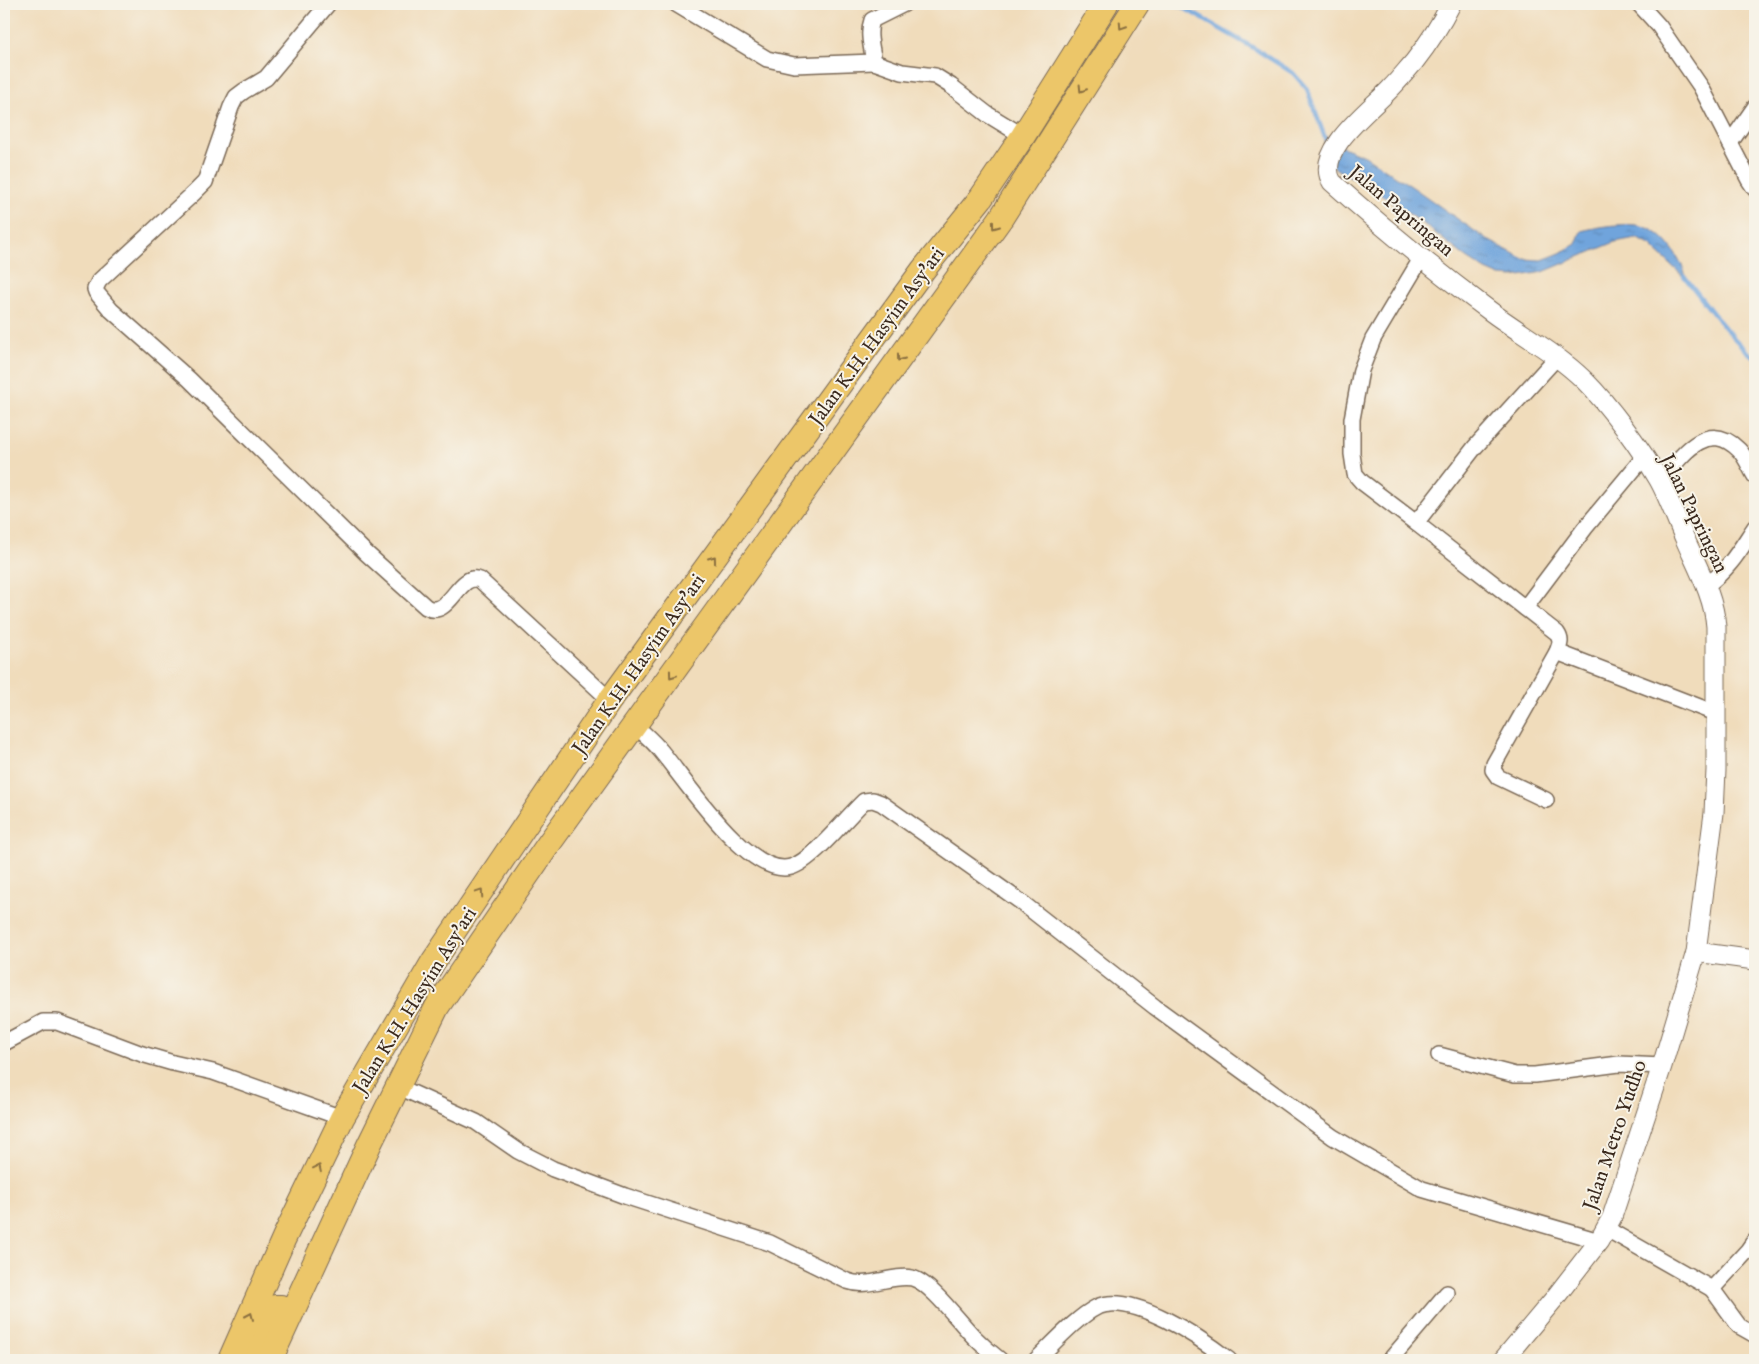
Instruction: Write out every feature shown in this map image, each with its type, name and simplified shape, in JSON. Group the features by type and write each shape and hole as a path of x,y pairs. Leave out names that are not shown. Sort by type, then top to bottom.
{"highway":[{"name":"Jalan K.H. Hasyim Asy'ari","path":"230,1360 272,1265 342,1118 433,962 610,700 923,270 981,198 1023,136 1106,4"},
{"name":"Jalan K.H. Hasyim Asy'ari","path":"270,1360 369,1144 437,1006 545,851 1001,218 1137,4"},
{"path":"696,582 691,600 699,606 704,604 788,492 798,483 813,478"},
{"path":"560,774 578,768 588,759 683,626 690,621 696,622 699,627 693,646"},
{"path":"272,1265 272,1287 275,1291 280,1291 284,1288 347,1162 355,1152 369,1144"},
{"path":"247,1360 270,1310 275,1307 281,1307 285,1311 282,1333"}],"street":[{"path":"328,4 266,78 236,97 205,182 99,281 95,289 96,292 111,310 189,379 366,553 426,607 434,610 441,608 469,579 476,578 480,580 610,700"},
{"path":"676,4 767,59 794,65 874,62 902,72 935,76 987,114 1023,136"},
{"path":"874,62 870,33 872,20 904,4"},
{"name":"Jalan Papringan","path":"1451,4 1416,60 1347,132 1331,154 1328,163 1328,176 1332,182 1375,220 1490,311 1556,357 1584,380 1644,457 1660,482 1706,586 1712,604 1716,627 1716,770 1714,813 1696,952"},
{"path":"1639,4 1659,26 1701,86 1755,189"},
{"path":"1730,144 1755,107"},
{"path":"1422,257 1372,339 1361,370 1352,419 1352,454 1355,474 1362,482 1557,632 1560,638 1557,652 1494,764 1493,770 1498,777 1546,800"},
{"path":"1416,523 1475,447 1556,357"},
{"path":"1660,482 1688,450 1702,439 1717,436 1740,450 1755,476"},
{"path":"1525,608 1585,528 1644,457"},
{"path":"1706,586 1730,564 1755,527"},
{"path":"1557,652 1715,713"},
{"path":"636,726 658,748 725,831 752,856 767,863 790,868 809,857 864,801 873,800 881,803 1021,902 1154,1008 1333,1137 1422,1189 1602,1234 1712,1289 1739,1326 1755,1335"},
{"path":"1696,952 1755,960"},
{"name":"Jalan Metro Yudho","path":"1503,1360 1554,1299 1602,1234 1617,1204 1662,1066 1696,952"},
{"path":"4,1043 43,1022 57,1022 142,1054 213,1072 342,1118"},
{"path":"1439,1055 1515,1075 1535,1075 1619,1064 1662,1066"},
{"path":"397,1086 476,1122 518,1151 560,1172 617,1194 770,1243 847,1281 860,1284 903,1278 916,1280 931,1290 973,1336 1000,1360"},
{"path":"1712,1289 1755,1240"},
{"path":"1390,1360 1447,1294"},
{"path":"1036,1360 1089,1312 1100,1306 1111,1304 1136,1309 1170,1322 1194,1335 1229,1360"}],"water":[{"path":"1323,134 1345,148 1365,156 1486,239 1524,259 1542,260 1560,253 1576,244 1581,231 1612,225 1635,225 1650,229 1665,240 1677,255 1687,280 1650,245 1636,238 1615,242 1543,272 1514,277 1500,276 1467,258 1421,222 1370,187 1336,169 1326,155"}],"waterway":[{"path":"1177,4 1293,73 1307,89 1325,138"},
{"path":"1684,276 1726,330 1755,358"}]}
